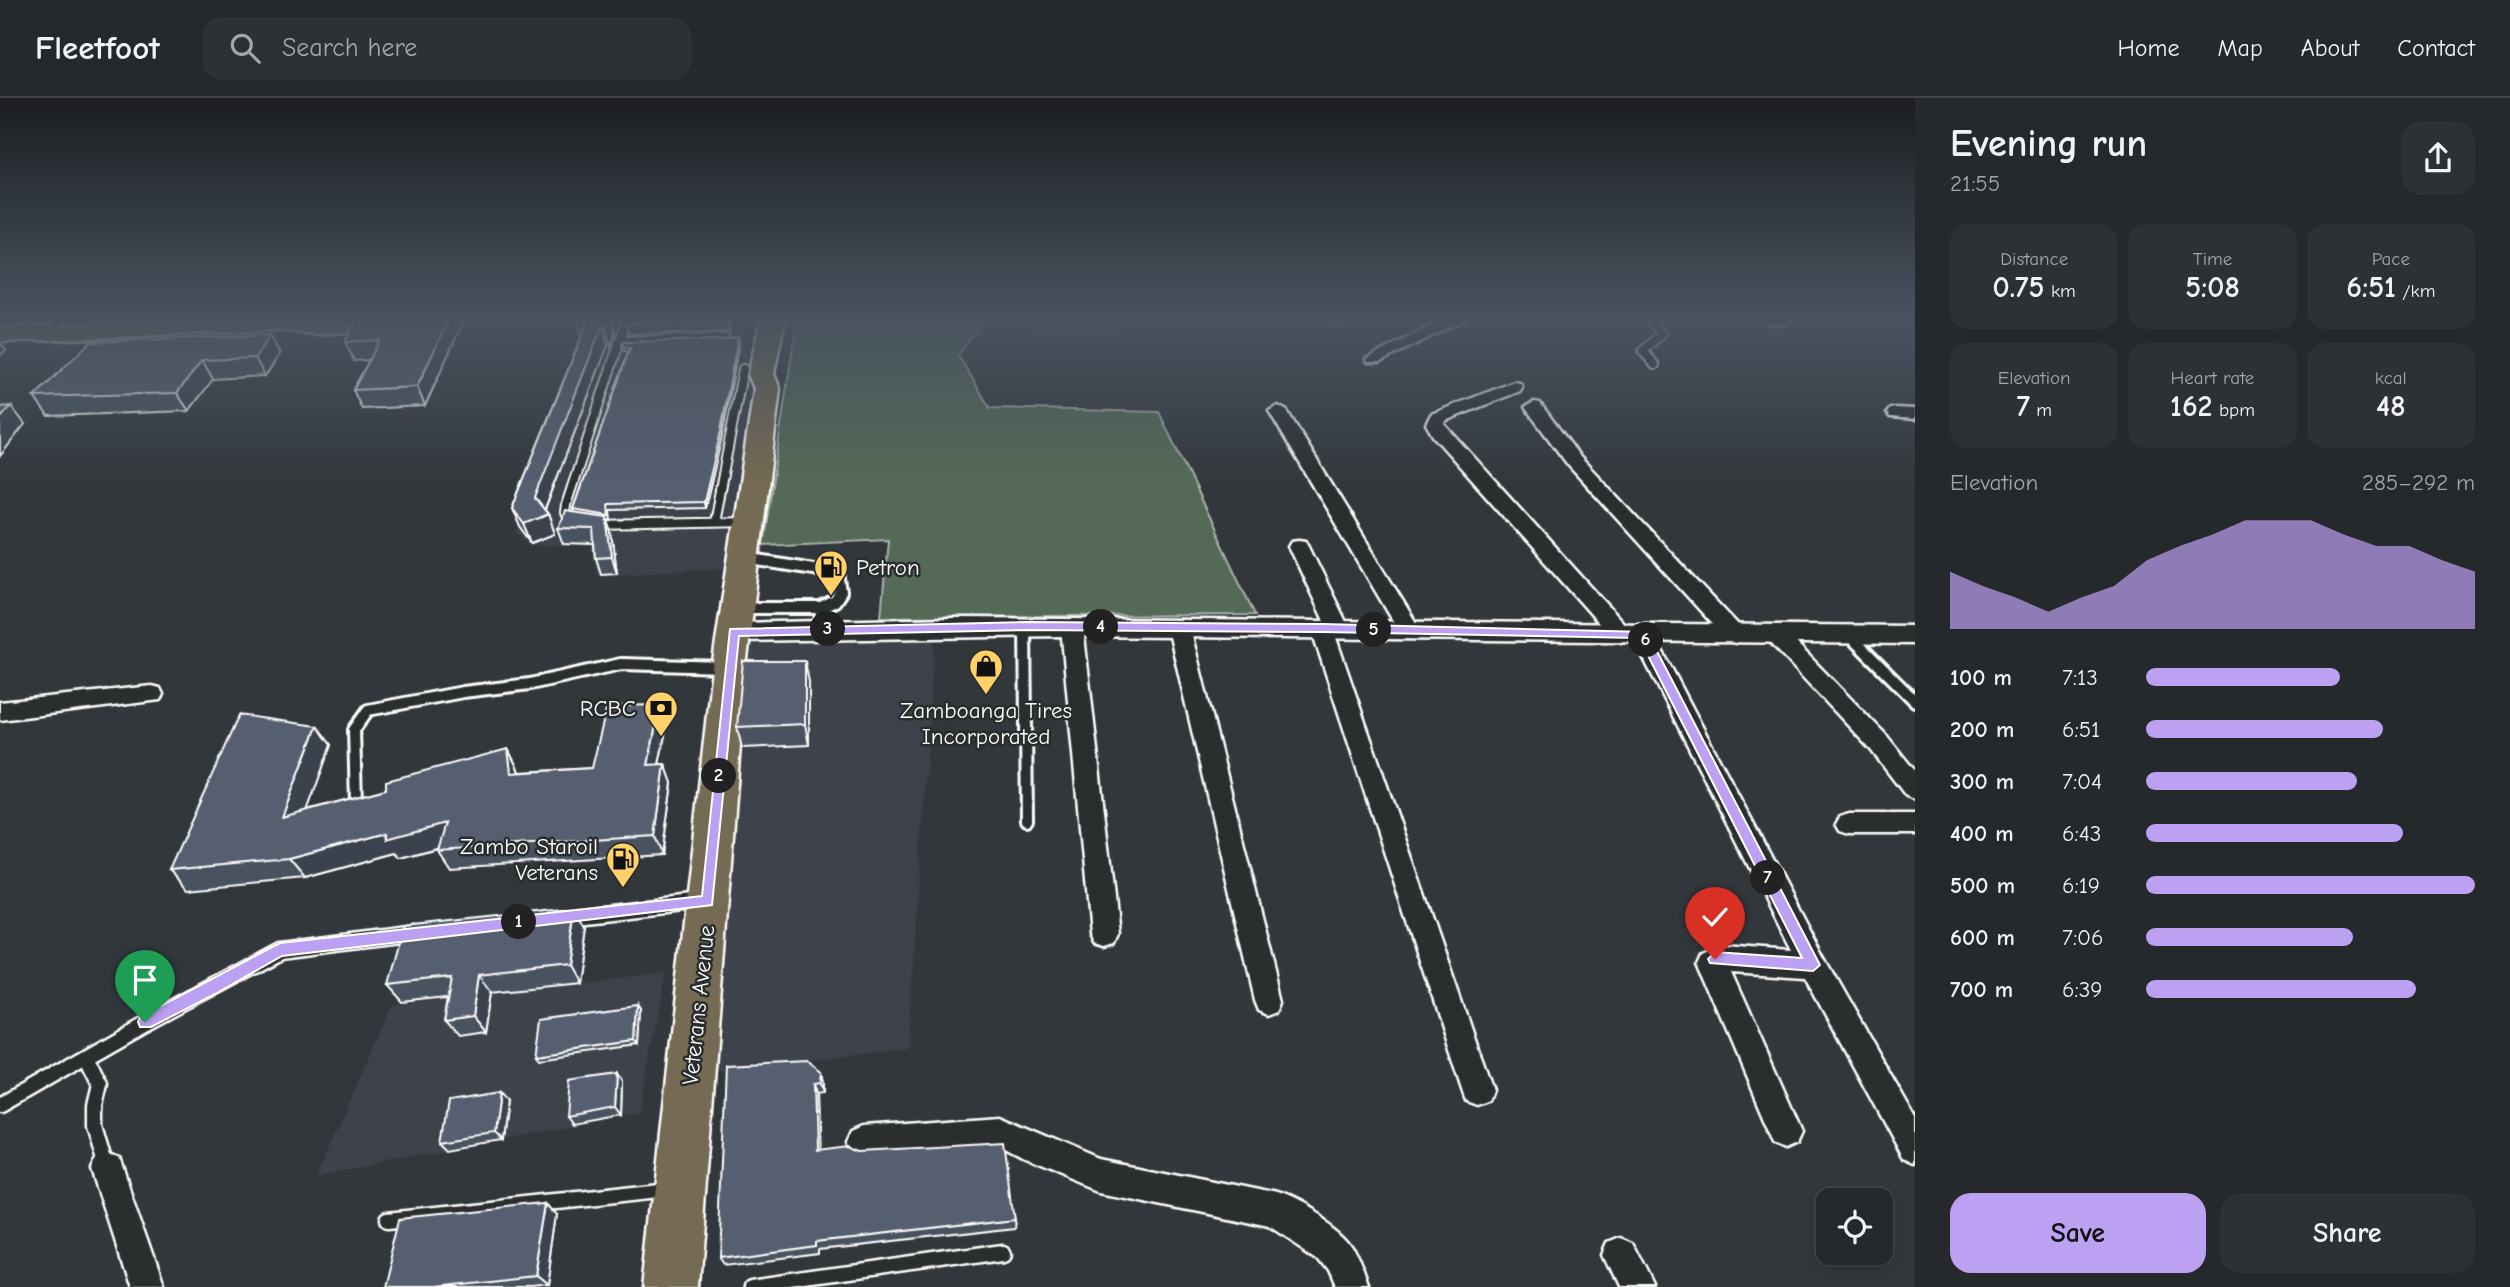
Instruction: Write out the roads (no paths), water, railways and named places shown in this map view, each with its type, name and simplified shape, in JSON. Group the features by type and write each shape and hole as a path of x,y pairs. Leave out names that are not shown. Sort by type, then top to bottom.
{"main road":[{"name":"Veterans Avenue","path":"671,1287 734,636 736,534 755,379 760,374"},
{"name":"Veterans Avenue","path":"755,379 778,374"}],"street":[{"path":"1514,387 1437,418 1435,424 1439,432 1632,635 1915,1149"},
{"path":"1534,407 1574,461 1735,635"},
{"path":"1278,411 1410,631"},
{"path":"1896,413 1915,414"},
{"path":"1299,546 1330,628 1478,1090"},
{"path":"734,636 820,618 1072,627 1330,628 1632,635 1915,635"},
{"path":"1072,627 1104,934"},
{"path":"1179,628 1269,1000"},
{"path":"1775,634 1878,743 1915,789"},
{"path":"0,711 152,694"},
{"path":"1849,824 1915,824"},
{"path":"1786,1131 1713,962 1723,958 1813,965"},
{"path":"864,1142 1000,1132 1101,1175 1276,1211 1330,1246 1340,1259 1352,1287"},
{"path":"108,1169 147,1287"},
{"path":"1621,1255 1638,1287"}],"lane":[{"path":"609,374 566,505 567,519 572,523 736,534 838,573 841,577 839,597 820,618"},
{"path":"1026,626 1027,820"},
{"path":"1848,634 1915,701"},
{"path":"356,803 354,730 368,710 463,692 530,684 621,664 659,663 734,636"},
{"path":"556,918 708,901"},
{"path":"0,1105 280,950 432,932"},
{"path":"86,1056 100,1084 93,1101 93,1129 108,1169"},
{"path":"388,1219 680,1187"},
{"path":"750,1287 1003,1251"}],"place":[{"name":"Petron","path":"831,597"},
{"name":"Zamboanga Tires Incorporated","path":"986,696"},
{"name":"RCBC","path":"661,738"},
{"name":"Zambo Staroil Veterans","path":"623,889"}]}
